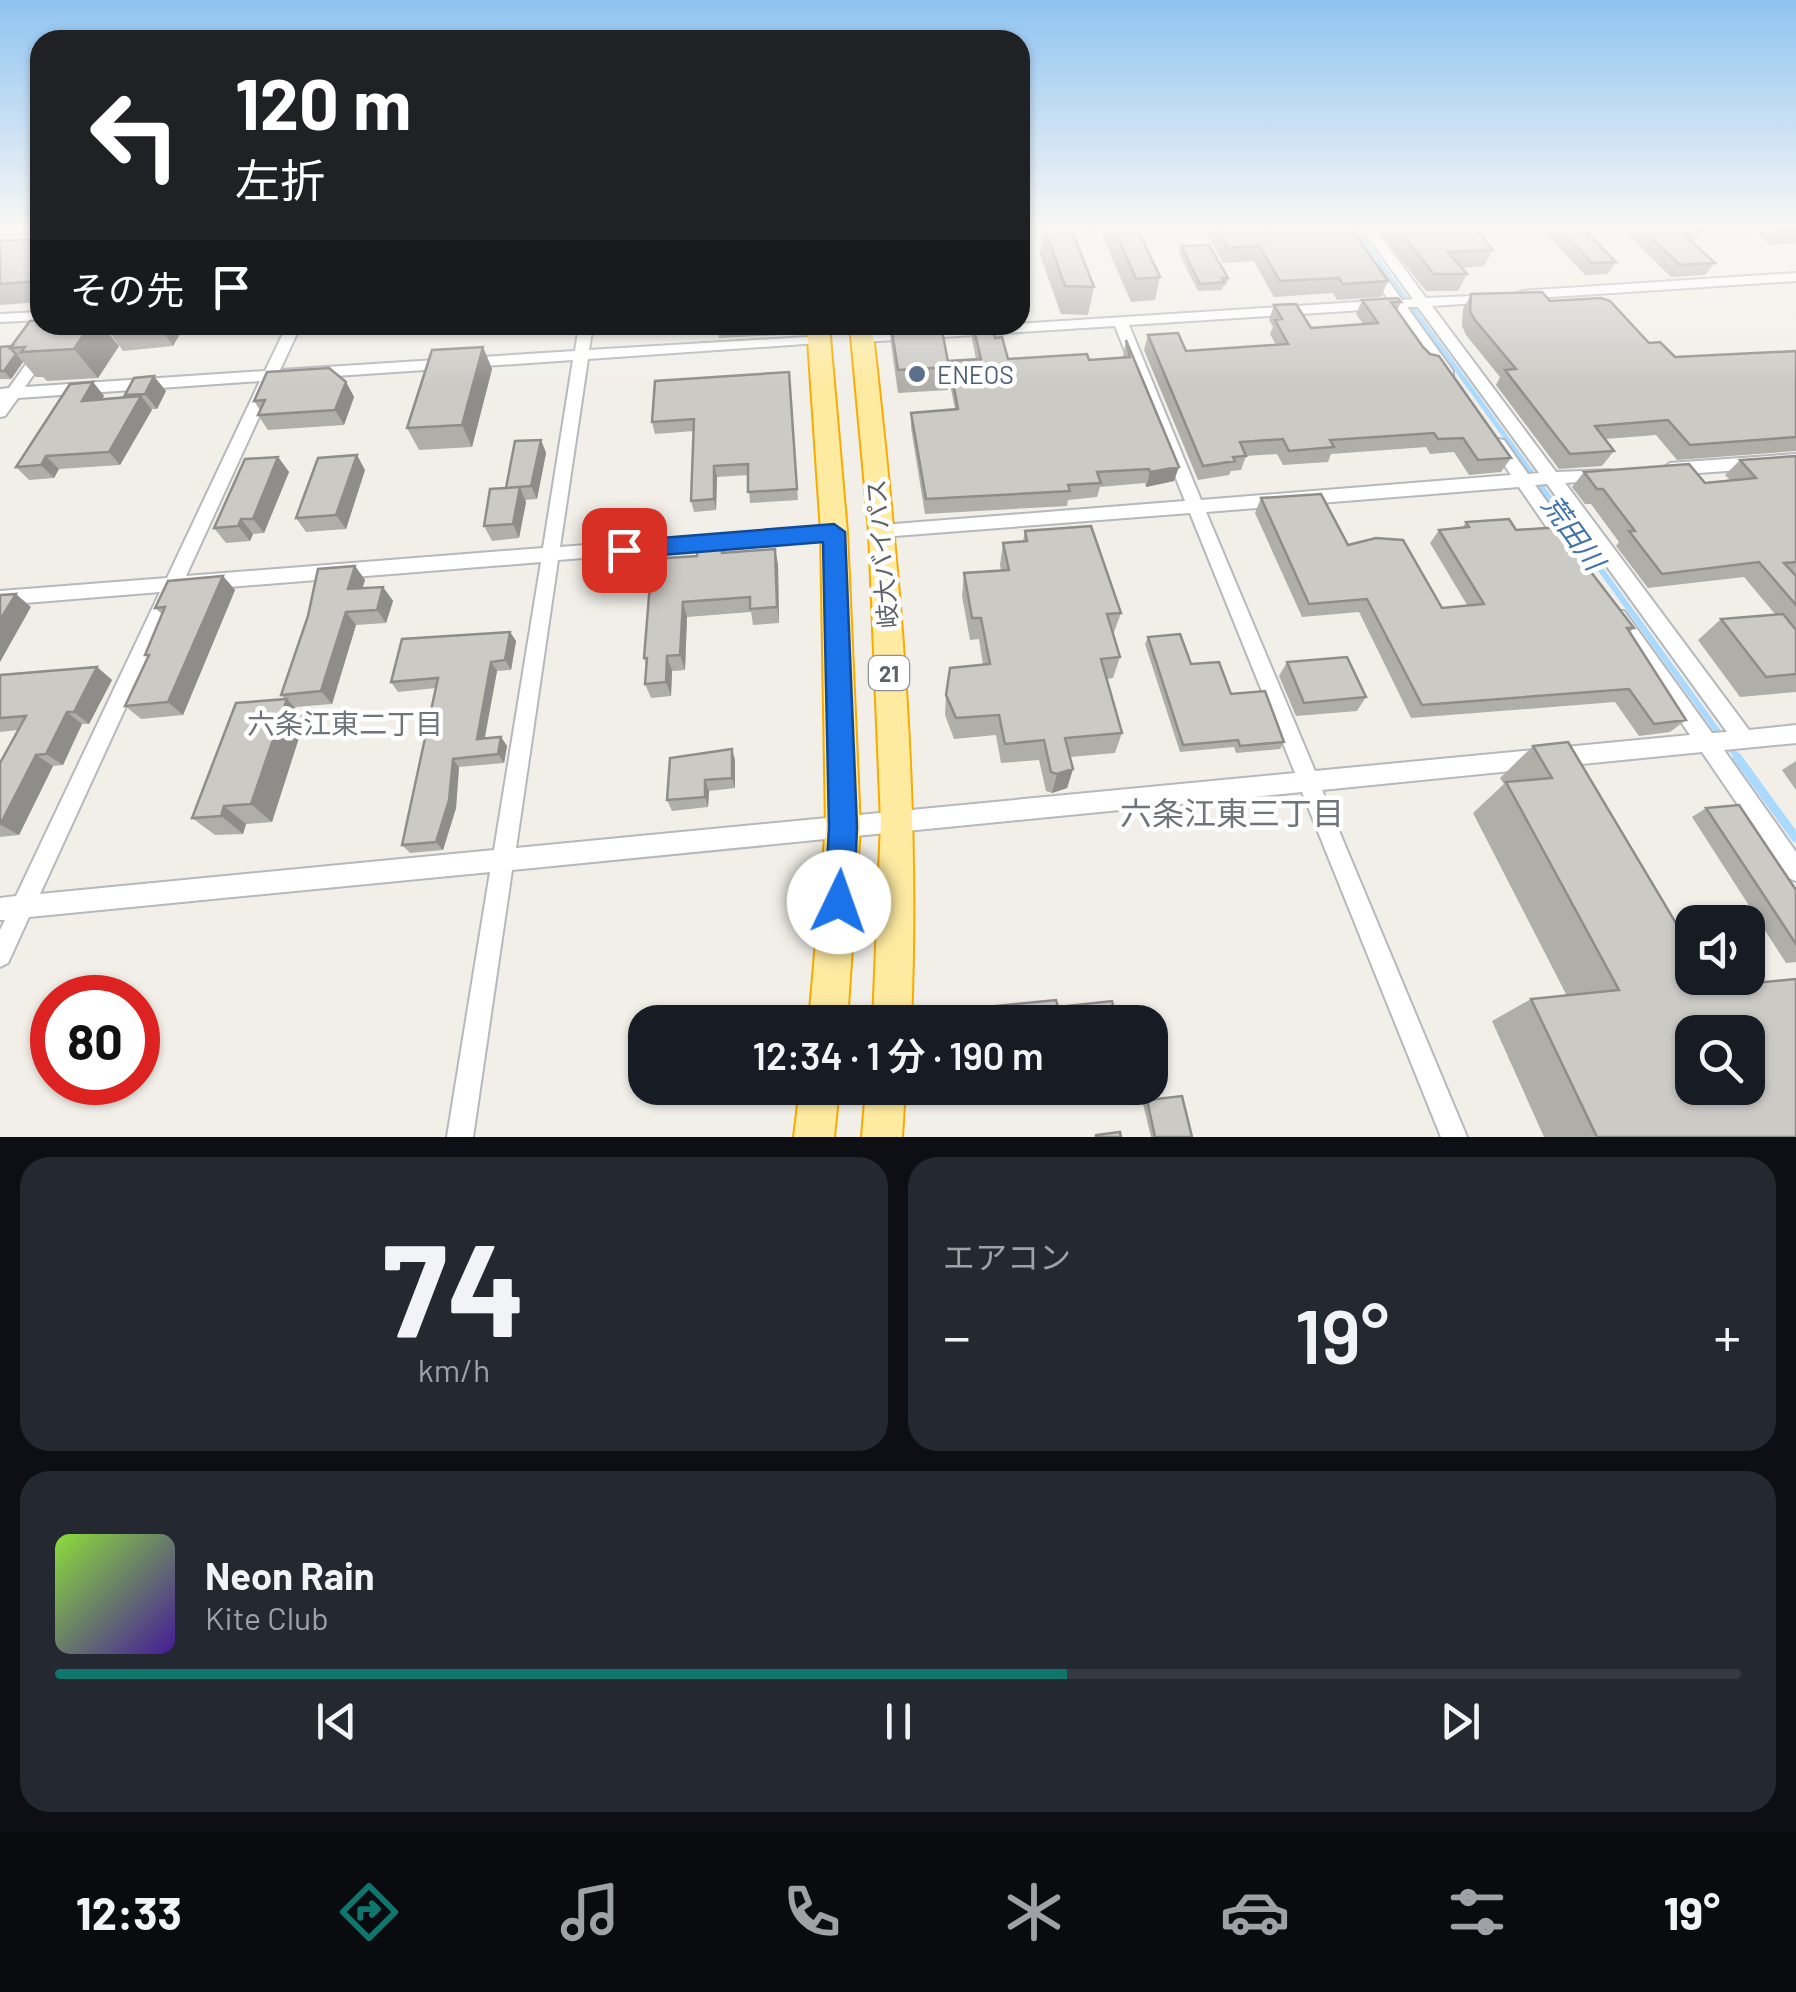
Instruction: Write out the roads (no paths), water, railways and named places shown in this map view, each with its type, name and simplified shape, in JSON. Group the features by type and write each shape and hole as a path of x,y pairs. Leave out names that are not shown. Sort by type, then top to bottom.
{"highway":[{"name":"岐大バイパス","path":"819,335 834,532 843,827 829,1005"},
{"name":"岐大バイパス","path":"862,335 882,531 898,822 893,1005"},
{"path":"814,1137 818,1105"},
{"path":"882,1137 885,1105"}],"street":[{"path":"1382,279 1455,384"},
{"path":"1404,279 1740,740"},
{"path":"1030,324 1765,279"},
{"path":"0,318 30,316"},
{"path":"1120,321 1454,1137"},
{"path":"0,412 7,393 53,335"},
{"path":"0,955 11,908 174,584 289,335"},
{"path":"460,1137 554,556 584,335"},
{"path":"7,393 581,357 790,335"},
{"path":"1489,432 1577,558"},
{"path":"1645,471 1796,460"},
{"path":"882,531 1626,472"},
{"path":"0,598 834,532"},
{"path":"1610,604 1711,743 1796,870"},
{"path":"11,908 1796,734"}],"waterway":[{"name":"荒田川","path":"1391,279 1523,461"},
{"name":"荒田川","path":"1521,459 1721,736"},
{"name":"荒田川","path":"1729,746 1739,759"},
{"name":"荒田川","path":"1737,757 1796,838"}],"place":[{"name":"ENEOS","path":"917,374"}],"district":[{"name":"六条江東二丁目","path":"345,723"},
{"name":"六条江東三丁目","path":"1232,812"}]}
